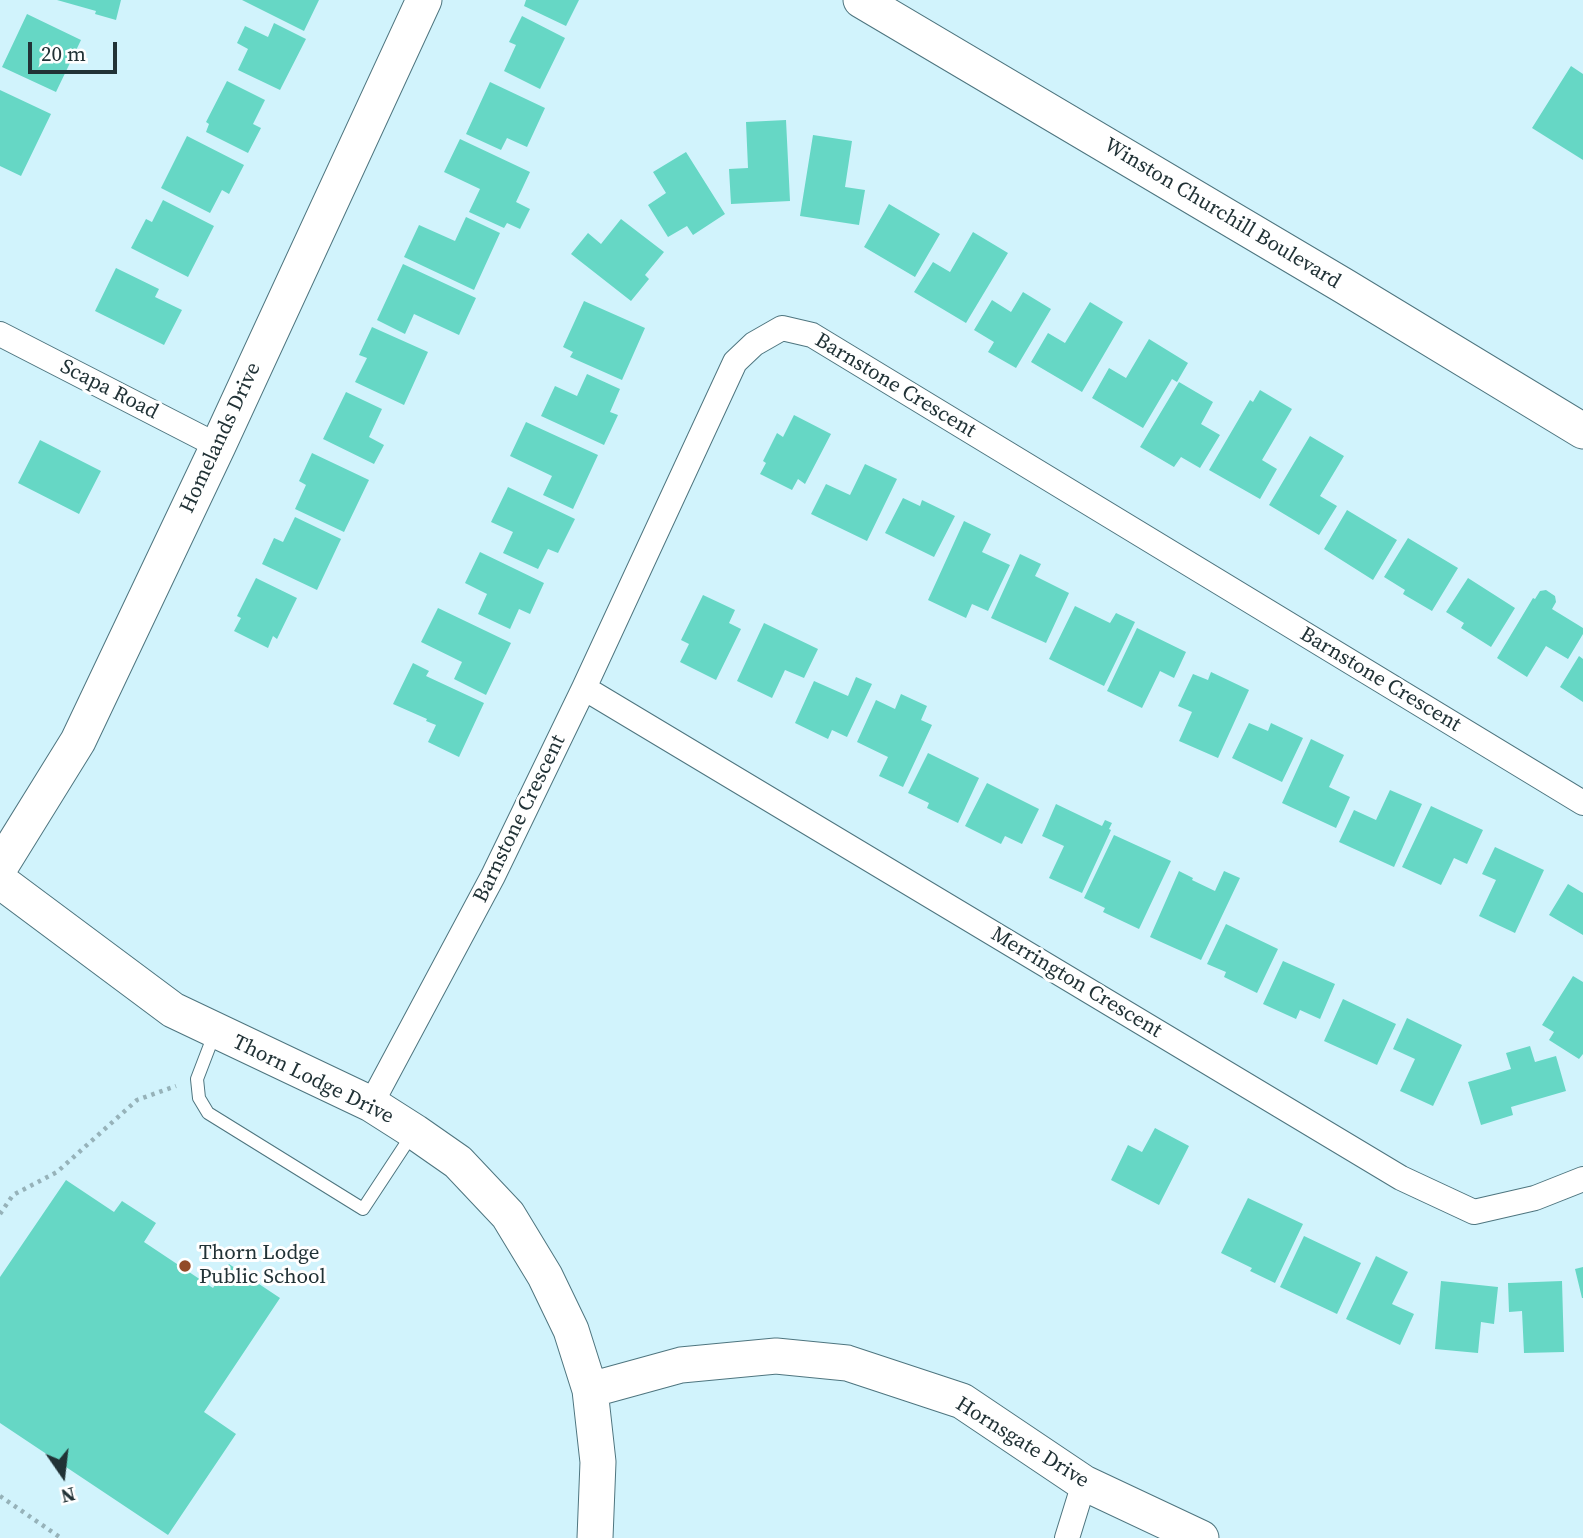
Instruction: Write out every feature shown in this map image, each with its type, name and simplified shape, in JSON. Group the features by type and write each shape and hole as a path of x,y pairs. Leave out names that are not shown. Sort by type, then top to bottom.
{"street":[{"name":"Homelands Drive","path":"0,867 78,741 424,0"},
{"name":"Winston Churchill Boulevard","path":"861,0 1583,431"},
{"name":"Barnstone Crescent","path":"371,1104 493,876 584,688 735,362 754,344 782,328 812,335 1583,803"},
{"name":"Scapa Road","path":"0,334 218,446"},
{"name":"Merrington Crescent","path":"584,688 1401,1178 1474,1212 1535,1198 1583,1180"},
{"name":"Thorn Lodge Drive","path":"0,881 173,1010 371,1104 415,1132 458,1162 508,1215 545,1276 571,1330 590,1390 597,1462 595,1538"},
{"name":"Hornsgate Drive","path":"590,1390 681,1364 776,1356 847,1363 962,1401 1084,1483 1201,1538"},
{"path":"1067,1538 1084,1483"}],"lane":[{"path":"215,1031 197,1079 199,1098 208,1113 363,1209 415,1132"}],"path":[{"path":"0,1214 13,1195 57,1171 137,1100 197,1079"},
{"path":"0,1496 61,1538"}],"building":[{"path":"57,0 121,0 116,20 95,14 96,11"},
{"path":"242,0 319,0 304,31"},
{"path":"526,0 579,0 566,26 524,6"},
{"path":"27,14 81,40 56,92 2,67"},
{"path":"522,16 565,38 540,89 504,71 516,45 509,42"},
{"path":"274,23 306,39 280,90 238,70 248,49 237,43 245,26 268,37"},
{"path":"1571,66 1583,74 1583,160 1532,128"},
{"path":"227,81 265,100 253,124 261,128 248,153 206,132 209,124 206,122"},
{"path":"490,82 545,108 527,147 507,138 501,150 466,134"},
{"path":"0,90 51,114 21,176 0,166"},
{"path":"786,120 790,201 731,204 729,169 748,168 746,122"},
{"path":"813,135 852,141 845,187 865,190 859,225 800,216"},
{"path":"187,136 244,165 229,194 222,190 210,213 161,188"},
{"path":"460,139 530,172 516,202 530,209 520,229 507,223 504,228 469,212 480,189 444,172"},
{"path":"686,152 725,214 693,235 687,226 668,237 648,205 666,193 653,172"},
{"path":"163,200 214,226 188,277 131,248 146,219 152,222"},
{"path":"889,204 940,234 915,277 864,247"},
{"path":"466,217 500,233 474,290 404,257 419,225 455,241"},
{"path":"621,219 664,252 645,275 649,279 631,301 571,254 588,233 601,244"},
{"path":"973,232 1008,253 966,323 914,292 933,262 950,272"},
{"path":"403,264 476,298 459,335 414,314 405,334 377,320"},
{"path":"116,268 159,289 155,297 182,310 164,345 95,311"},
{"path":"1023,292 1051,309 1016,368 988,352 994,342 974,330 992,300 1011,312"},
{"path":"584,301 645,328 622,380 570,357 573,352 563,347"},
{"path":"1090,302 1123,322 1082,392 1031,362 1048,333 1065,343"},
{"path":"372,327 428,352 404,405 355,382 367,358 359,355"},
{"path":"1149,339 1188,363 1177,382 1172,379 1143,428 1092,398 1109,368 1126,378"},
{"path":"587,374 620,389 610,412 618,415 604,445 541,416 555,386 577,396"},
{"path":"1179,382 1213,402 1201,424 1220,435 1200,468 1181,457 1174,467 1140,447"},
{"path":"1260,390 1292,409 1262,460 1277,469 1260,499 1209,470 1250,400 1253,402"},
{"path":"346,392 382,409 369,437 384,445 374,464 323,439"},
{"path":"794,415 831,434 805,484 798,479 792,490 760,474 766,463 763,461 777,433 783,437"},
{"path":"526,422 598,455 573,509 543,495 552,476 510,456"},
{"path":"1310,436 1344,456 1320,496 1337,506 1319,535 1269,505"},
{"path":"40,440 101,471 79,514 18,483"},
{"path":"312,453 369,480 344,532 295,509 306,485 299,481"},
{"path":"865,464 897,479 867,541 811,514 826,484 850,495"},
{"path":"508,487 575,519 558,553 548,549 538,569 503,553 513,532 491,522"},
{"path":"903,498 920,506 922,500 955,516 934,557 885,533"},
{"path":"1347,510 1397,540 1373,580 1324,549"},
{"path":"295,517 341,539 317,590 262,564 274,538 283,542"},
{"path":"964,521 991,534 982,552 1010,565 988,611 972,604 966,618 928,600"},
{"path":"1408,538 1458,568 1432,611 1403,594 1405,590 1384,577"},
{"path":"480,552 544,583 530,614 519,609 510,629 478,614 487,594 465,583"},
{"path":"1020,554 1041,564 1035,576 1069,593 1046,643 991,618"},
{"path":"256,578 297,598 277,639 273,636 268,648 234,631 241,618 237,616"},
{"path":"1468,578 1515,608 1491,647 1461,628 1464,623 1446,612"},
{"path":"1546,590 1555,596 1556,602 1552,609 1583,628 1583,634 1568,659 1546,646 1527,677 1497,658 1533,598 1535,599 1540,591"},
{"path":"703,595 735,610 729,623 741,629 716,680 680,662 689,644 681,640"},
{"path":"1075,606 1110,623 1116,613 1135,622 1104,686 1049,659"},
{"path":"438,608 511,643 486,695 454,679 462,662 421,642"},
{"path":"764,623 818,649 804,678 785,670 772,698 737,681"},
{"path":"1137,628 1186,652 1174,678 1160,671 1142,708 1107,691"},
{"path":"1579,656 1583,659 1583,702 1560,687"},
{"path":"413,663 429,671 426,676 484,703 459,757 428,742 436,725 393,704"},
{"path":"1211,672 1249,690 1218,758 1179,741 1192,712 1178,706 1193,674 1208,680"},
{"path":"856,677 872,684 847,737 832,730 828,739 795,723 814,681 848,696"},
{"path":"901,694 927,706 921,720 932,725 903,787 879,776 888,757 857,742 876,700 895,709"},
{"path":"1249,723 1268,731 1271,723 1303,738 1282,782 1232,758"},
{"path":"1311,739 1344,755 1329,787 1350,797 1336,828 1282,803"},
{"path":"928,753 979,778 958,823 927,808 929,803 908,793"},
{"path":"987,783 1039,809 1022,844 1005,836 1001,844 965,826"},
{"path":"1390,790 1422,804 1394,867 1339,842 1354,810 1376,820"},
{"path":"1056,804 1102,826 1105,820 1112,823 1082,893 1049,878 1064,846 1042,836"},
{"path":"1431,806 1483,830 1467,864 1454,858 1441,885 1402,867"},
{"path":"1114,835 1171,861 1139,929 1103,912 1105,908 1084,898"},
{"path":"1495,847 1544,870 1515,933 1479,916 1496,880 1482,874"},
{"path":"1179,871 1215,891 1224,871 1240,878 1201,960 1150,937"},
{"path":"1568,884 1583,893 1583,935 1549,915"},
{"path":"1226,924 1278,949 1257,993 1224,977 1226,972 1207,964"},
{"path":"1283,961 1335,984 1320,1019 1300,1010 1296,1019 1263,1004"},
{"path":"1573,976 1583,982 1583,1054 1579,1059 1549,1040 1554,1032 1542,1025"},
{"path":"1343,999 1396,1024 1377,1065 1324,1041"},
{"path":"1407,1018 1462,1045 1433,1106 1400,1091 1415,1059 1393,1049"},
{"path":"1530,1046 1535,1062 1556,1056 1566,1091 1511,1107 1513,1115 1481,1125 1468,1082 1511,1069 1506,1053"},
{"path":"1155,1128 1189,1146 1159,1205 1111,1180 1128,1145 1142,1152"},
{"path":"66,1180 114,1212 122,1201 156,1223 144,1242 213,1288 229,1264 280,1298 204,1412 236,1434 168,1535 0,1423 0,1277"},
{"path":"1248,1198 1303,1224 1275,1283 1221,1253"},
{"path":"1304,1236 1361,1263 1337,1314 1280,1287"},
{"path":"1376,1256 1408,1272 1392,1304 1414,1314 1400,1345 1346,1319"},
{"path":"1583,1267 1583,1298 1582,1298 1575,1269"},
{"path":"1441,1281 1498,1287 1494,1324 1481,1322 1478,1353 1435,1349"},
{"path":"1562,1281 1564,1352 1524,1353 1522,1311 1509,1312 1508,1283"}],"place":[{"name":"Thorn Lodge Public School","path":"185,1266"}]}
